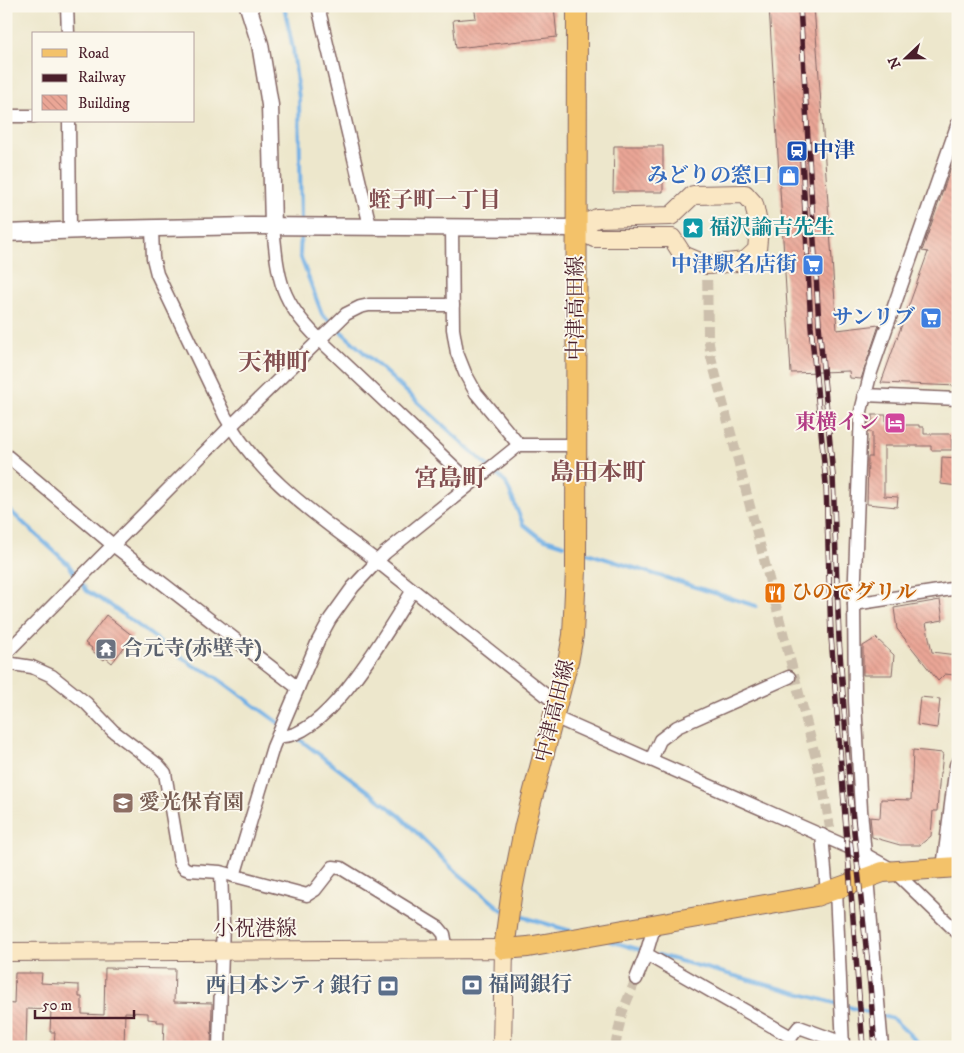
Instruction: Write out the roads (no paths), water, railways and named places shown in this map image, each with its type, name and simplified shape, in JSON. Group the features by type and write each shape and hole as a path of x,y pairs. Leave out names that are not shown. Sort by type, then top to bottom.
{"main road":[{"name":"中津高田線","path":"504,949 512,890 523,833 569,657 574,616 577,6"},
{"path":"744,194 754,204 759,228 757,250 745,261 708,265 683,255 672,238 594,238 576,228 597,218 671,216 693,195 744,194"},
{"path":"502,1047 504,949 528,947 832,892 868,877 893,870 951,867"},
{"name":"小祝港線","path":"6,952 504,949"}],"street":[{"path":"67,6 68,32"},
{"path":"248,6 260,44 270,105 273,226 277,267 281,285 294,310 319,339 471,483"},
{"path":"318,6 370,226"},
{"path":"6,116 32,116"},
{"path":"69,122 70,230"},
{"path":"882,1047 860,802 856,721 854,604 861,411 864,395 958,122"},
{"path":"6,233 273,226 576,228"},
{"path":"452,226 454,341 460,363 483,403 519,444"},
{"path":"152,228 153,258 157,274 230,427 252,458 277,482 413,590 555,710 651,760 866,855 893,870 958,933"},
{"path":"6,653 230,427 346,314 360,307 378,304 453,305"},
{"path":"864,395 958,399"},
{"path":"234,876 265,768 278,736 318,641 330,619 353,587 376,561 519,444 576,445"},
{"path":"6,455 113,545 298,688"},
{"path":"854,604 958,588"},
{"path":"278,736 288,735 307,727 341,696 362,670 413,590"},
{"path":"6,663 32,667 52,676 92,708 113,731 158,765 165,773 181,865 189,870 221,873 307,895 315,890 330,870 341,868 439,928 444,934 447,950"},
{"path":"651,760 660,740 677,727 789,677"},
{"path":"951,867 958,765"},
{"path":"646,954 791,1037 799,1027 843,1045 832,892 822,835"},
{"path":"219,1047 222,951 221,873"},
{"path":"636,979 655,924"}],"waterway":[{"path":"284,6 293,49 299,99 301,222"},
{"path":"301,229 300,255 322,314 506,483 523,524 539,537 564,545"},
{"path":"6,507 68,564 87,591 110,605 194,666 209,672 280,724"},
{"path":"587,553 756,606"},
{"path":"295,736 399,815 453,869 502,910"},
{"path":"520,916 571,931"},
{"path":"610,941 644,951"},
{"path":"658,955 893,1019 923,1047"}],"tunnel":[{"path":"707,265 708,335 711,357 820,774 830,828"},
{"path":"615,1047 622,1013 636,979"}],"railway":[{"path":"800,6 819,325 833,476 839,639 850,793 875,1047"},
{"path":"802,156 811,326 826,484 831,636 863,1047"}],"place":[{"name":"中津","path":"797,151"},
{"name":"みどりの窓口","path":"789,176"},
{"name":"福沢諭吉先生","path":"693,228"},
{"name":"中津駅名店街","path":"813,265"},
{"name":"サンリブ","path":"931,318"},
{"name":"東横イン","path":"895,423"},
{"name":"ひのでグリル","path":"775,593"},
{"name":"合元寺(赤壁寺)","path":"106,649"},
{"name":"愛光保育園","path":"123,803"},
{"name":"福岡銀行","path":"472,985"},
{"name":"西日本シティ銀行","path":"388,986"}],"district":[{"name":"蛭子町一丁目","path":"435,200"},
{"name":"天神町","path":"274,363"},
{"name":"島田本町","path":"598,473"},
{"name":"宮島町","path":"450,479"}]}
